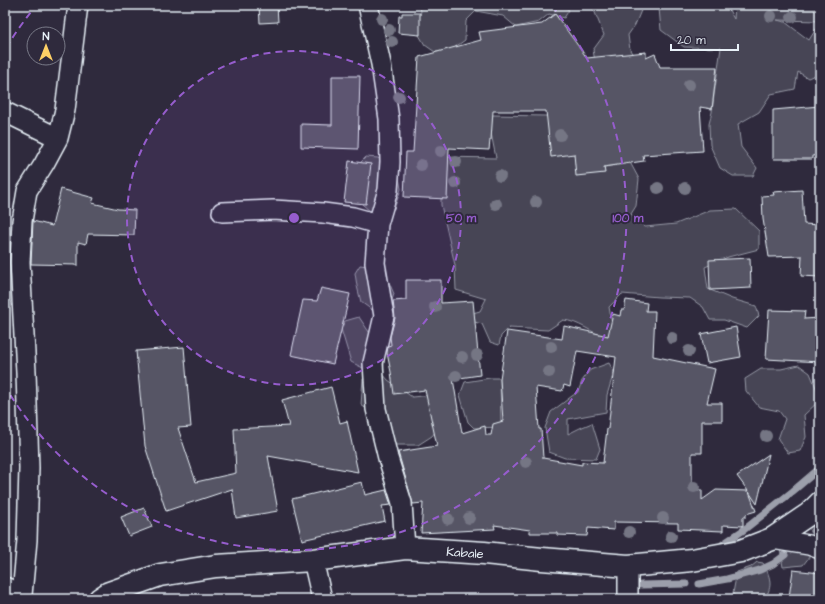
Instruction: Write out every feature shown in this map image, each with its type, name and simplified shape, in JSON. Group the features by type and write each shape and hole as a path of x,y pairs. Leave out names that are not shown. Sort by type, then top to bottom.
{"street":[{"path":"5,587 22,597 28,540 29,468 20,262 22,222 27,191 58,138 65,110 78,5"},
{"path":"368,5 381,64 390,119 390,162 388,190 378,224 375,263 384,316 374,364 376,409 388,458 402,503 405,548"},
{"path":"5,112 58,138"},
{"path":"222,212 273,210 323,213 353,217 378,224"},
{"name":"Kabale","path":"100,599 109,593 160,575 216,566 313,560 405,548 484,553 628,566 692,560 741,551 772,539 809,514 820,503"},
{"path":"772,539 809,545 820,549"},
{"path":"313,560 322,599"},
{"path":"628,566 628,599"}],"shaded area":[{"path":"419,5 561,5 569,10 564,18 549,14 539,22 516,27 503,16 476,11 466,21 465,40 451,50 435,52 425,45 416,30 421,11"},
{"path":"592,5 726,5 734,19 735,5 820,5 820,21 777,20 785,22 809,40 816,29 820,26 820,72 819,71 815,75 808,78 798,72 795,89 771,94 759,112 738,124 741,147 757,168 753,176 733,176 720,168 710,145 709,124 721,48 684,47 661,30 659,8 642,8 635,25 628,35 630,50 638,63 596,67 593,50 604,35"},
{"path":"492,115 597,117 625,153 639,179 636,206 631,214 645,227 676,224 710,210 736,209 759,231 759,249 728,257 705,267 708,289 732,299 756,306 759,316 747,328 724,320 710,320 703,307 690,298 622,294 609,307 613,329 607,338 580,325 563,320 548,330 509,328 501,336 499,345 490,342 482,324 467,320 469,314 480,311 486,299 456,290 455,265 441,205 441,157 496,158 491,133"},
{"path":"366,157 378,158 398,172 401,189 394,209 370,211 355,198 352,171"},
{"path":"360,265 368,266 386,275 394,294 389,309 372,310 361,302 355,273"},
{"path":"359,317 381,347 384,363 383,374 388,380 412,397 432,395 435,432 432,436 418,445 390,445 370,432 371,412 361,405 363,379 367,374 363,368 351,362 341,329 345,321"},
{"path":"609,363 614,372 607,395 606,412 568,419 568,434 592,423 600,449 596,459 565,458 549,452 545,428 551,412 578,392 582,381 590,370"},
{"path":"799,365 810,373 820,400 804,415 806,437 800,451 788,453 778,439 785,419 779,411 759,407 746,391 745,379 761,369 781,369"},
{"path":"500,378 501,427 474,428 468,422 460,395 465,382"},
{"path":"796,538 810,556 803,565 783,567 780,549"},
{"path":"757,562 763,563 768,572 770,585 767,594 764,599 736,599 733,593 737,572 751,567"}],"building":[{"path":"259,5 277,5 278,22 260,23"},
{"path":"402,13 420,13 420,35 398,33 399,16 402,16"},
{"path":"555,14 587,58 646,52 646,58 655,54 660,67 717,67 712,109 700,107 703,151 643,155 644,161 604,167 605,173 576,176 574,154 551,157 546,111 493,111 489,150 449,148 447,199 404,197 406,152 413,152 419,57 481,40 479,32 542,24"},
{"path":"332,76 360,76 358,149 301,147 301,124 332,125"},
{"path":"820,106 820,155 812,156 812,159 773,159 773,110"},
{"path":"349,161 371,164 366,204 344,202"},
{"path":"61,189 94,198 92,203 118,209 135,210 134,235 88,234 86,244 78,242 78,265 31,264 33,221 52,226"},
{"path":"802,190 804,224 820,225 820,277 801,276 802,256 769,257 763,219 762,196 774,195 773,192"},
{"path":"750,258 751,288 710,290 709,260"},
{"path":"406,280 441,280 441,303 473,301 480,375 453,379 462,433 485,426 486,435 491,435 493,424 503,421 500,379 507,331 562,339 564,326 608,336 613,314 620,316 621,310 624,310 626,300 647,303 646,311 655,311 653,356 715,369 707,403 722,403 722,421 702,421 702,453 692,453 692,490 702,490 702,500 716,490 748,491 737,476 769,454 757,504 749,492 756,511 746,514 746,517 743,517 743,526 723,525 723,531 678,529 678,523 614,522 614,530 588,528 587,536 557,535 557,533 530,533 530,530 494,525 495,529 421,533 423,503 413,504 398,452 437,446 425,390 394,394 387,353 388,346 391,345 390,337 395,318 393,301 406,300","holes":["577,351 616,357 603,463 582,462 582,465 543,458 536,387 562,391 564,385 570,387"]},
{"path":"321,288 350,294 333,364 291,355 303,300 317,301"},
{"path":"769,310 805,311 804,319 820,318 820,362 766,359"},
{"path":"736,327 741,357 707,363 701,334"},
{"path":"184,347 191,427 178,428 196,482 236,473 234,429 289,426 282,400 331,387 340,423 347,421 358,472 268,456 278,511 236,518 232,489 166,511 145,446 136,351"},
{"path":"362,482 365,495 386,490 391,505 382,506 385,521 302,540 292,499"},
{"path":"144,508 152,527 129,536 121,517"},
{"path":"793,570 820,573 820,599 789,597"}],"waterway":[{"path":"723,544 745,529 820,468"},
{"path":"813,531 820,523"},
{"path":"699,584 727,579 760,570 773,564 785,555"},
{"path":"641,585 686,584"}]}
